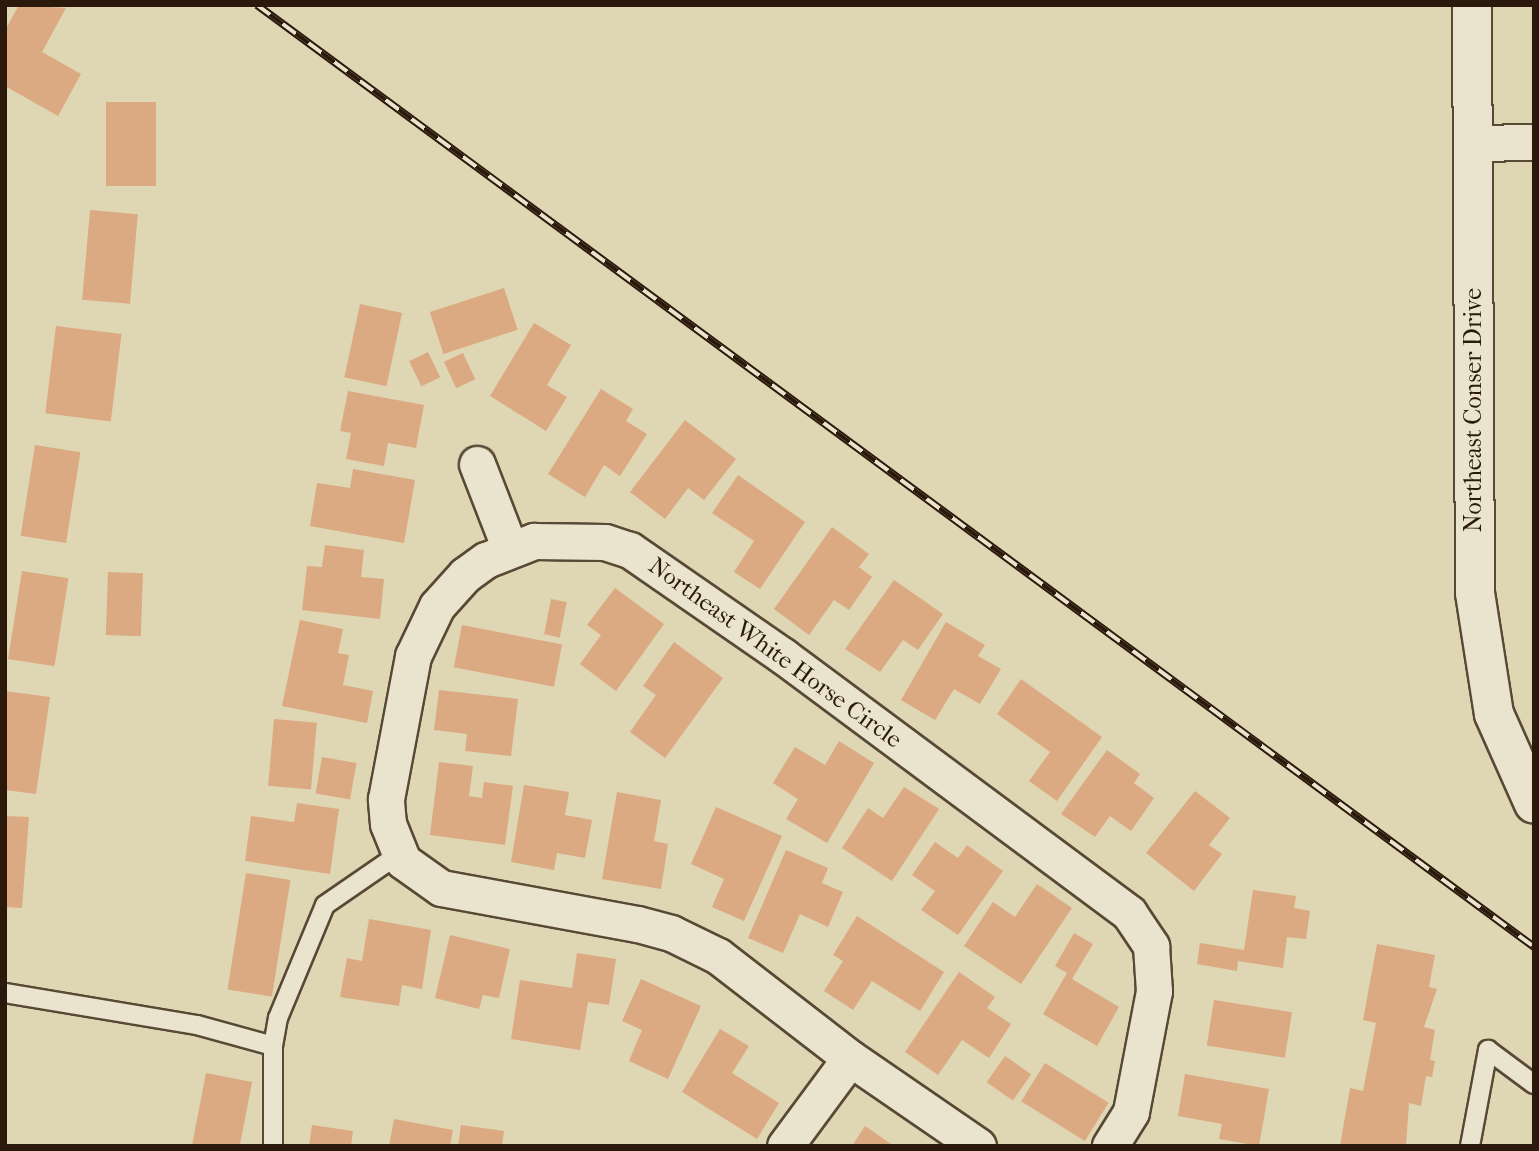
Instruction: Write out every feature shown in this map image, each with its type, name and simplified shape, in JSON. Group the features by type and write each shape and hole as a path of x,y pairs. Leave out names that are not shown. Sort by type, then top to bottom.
{"street":[{"name":"Northeast Conser Drive","path":"1472,5 1475,593 1479,640 1494,714 1510,760 1534,803"},
{"path":"1472,143 1534,142"},
{"path":"477,464 510,549"},
{"name":"Northeast White Horse Circle","path":"978,1146 850,1058 763,987 718,956 671,933 441,888 424,880 399,854 388,824 386,799 413,656 437,606 466,575 510,549 562,538 594,541 653,562 1129,913 1151,946 1154,991 1131,1112 1110,1146"},
{"path":"785,1146 850,1058"}],"lane":[{"path":"273,1146 273,1046 278,1018 326,905 399,854"},
{"path":"5,993 197,1025 273,1046"},
{"path":"1470,1146 1488,1050 1534,1084"}],"building":[{"path":"19,5 66,8 42,52 81,74 58,116 5,86 5,30"},
{"path":"106,102 156,102 156,186 106,186"},
{"path":"90,210 138,214 130,304 82,300"},
{"path":"504,288 518,330 443,354 430,312"},
{"path":"360,304 402,313 386,386 344,377"},
{"path":"534,323 571,345 547,385 567,397 546,431 490,396"},
{"path":"56,326 122,334 111,421 45,413"},
{"path":"428,352 440,377 421,386 409,361"},
{"path":"463,353 475,379 456,388 444,362"},
{"path":"601,389 633,409 626,421 647,434 620,476 604,465 585,497 548,474"},
{"path":"348,391 424,405 416,448 388,443 384,466 346,459 351,433 340,431"},
{"path":"685,420 736,459 704,500 688,488 665,519 630,492"},
{"path":"35,445 80,452 66,543 21,536"},
{"path":"353,469 415,480 404,543 310,526 317,483 350,488"},
{"path":"738,475 805,522 760,589 734,572 754,541 712,513"},
{"path":"832,527 869,554 859,567 872,577 849,610 834,600 809,635 774,609"},
{"path":"325,545 364,550 361,577 384,579 380,619 302,610 307,566 322,567"},
{"path":"22,571 68,578 54,666 8,659"},
{"path":"108,572 143,573 141,636 106,635"},
{"path":"894,580 943,614 918,650 903,640 880,672 845,649"},
{"path":"615,588 664,624 616,691 580,664 601,635 587,625"},
{"path":"551,599 567,602 560,637 544,634"},
{"path":"300,620 343,629 338,653 349,655 343,685 373,691 367,723 282,706"},
{"path":"946,622 985,645 978,656 1001,669 980,704 954,689 935,720 901,700"},
{"path":"462,625 562,644 554,687 454,667"},
{"path":"674,642 723,678 665,758 630,732 656,695 643,686"},
{"path":"1021,679 1102,737 1057,801 1029,781 1050,752 997,714"},
{"path":"439,690 518,699 511,756 465,751 467,734 434,730"},
{"path":"5,691 50,697 36,794 5,790"},
{"path":"274,719 317,723 311,789 268,786"},
{"path":"839,741 874,763 827,843 786,819 798,799 773,783 795,747 825,765"},
{"path":"1107,750 1140,774 1134,783 1154,798 1131,831 1110,816 1095,837 1061,814"},
{"path":"322,757 356,763 350,800 316,793"},
{"path":"439,762 473,766 469,796 482,798 484,782 513,786 505,845 430,835"},
{"path":"524,785 569,792 565,815 592,820 585,858 557,853 554,870 511,862"},
{"path":"904,787 939,809 892,881 842,848 868,808 883,818"},
{"path":"1195,791 1230,818 1209,845 1222,854 1194,891 1146,853"},
{"path":"617,792 661,800 654,841 668,844 661,889 602,879"},
{"path":"297,803 339,809 330,874 245,861 251,816 294,822"},
{"path":"716,807 782,836 744,921 712,907 724,879 691,864"},
{"path":"5,816 29,817 22,908 5,907"},
{"path":"935,842 958,858 967,845 1003,871 958,935 921,910 935,891 912,875"},
{"path":"786,850 828,868 822,883 843,892 828,927 800,914 783,953 748,938"},
{"path":"246,873 290,880 272,997 228,990"},
{"path":"1037,884 1072,908 1021,984 964,946 993,902 1015,917"},
{"path":"1253,890 1296,896 1294,908 1310,911 1306,939 1287,937 1283,968 1238,961 1237,971 1197,964 1200,943 1244,950"},
{"path":"857,916 944,972 920,1011 872,981 853,1010 824,991 843,961 833,955"},
{"path":"369,919 431,930 422,989 402,985 399,1006 340,997 347,958 362,961"},
{"path":"1074,933 1093,944 1072,979 1119,1007 1097,1046 1043,1014 1067,973 1055,966"},
{"path":"450,935 510,949 499,998 483,995 479,1009 435,998"},
{"path":"1377,944 1435,955 1429,987 1437,989 1424,1027 1435,1030 1430,1060 1435,1061 1432,1077 1426,1076 1421,1106 1409,1103 1406,1145 1340,1146 1350,1088 1363,1091 1376,1023 1363,1020"},
{"path":"577,953 616,959 609,1005 588,1002 580,1050 511,1039 520,980 572,988"},
{"path":"959,972 995,997 987,1008 1011,1024 989,1058 962,1040 938,1075 905,1052"},
{"path":"641,979 701,1006 668,1079 629,1061 642,1030 622,1021"},
{"path":"1214,1000 1292,1012 1285,1058 1207,1045"},
{"path":"720,1029 749,1046 732,1073 779,1103 757,1139 682,1092"},
{"path":"1005,1056 1031,1074 1013,1101 987,1082"},
{"path":"1045,1063 1109,1103 1085,1141 1021,1101"},
{"path":"206,1073 252,1082 240,1146 192,1146"},
{"path":"1185,1074 1269,1089 1259,1146 1219,1139 1222,1124 1178,1116"},
{"path":"394,1119 453,1130 450,1146 389,1146"},
{"path":"312,1125 353,1131 351,1146 309,1146"},
{"path":"461,1125 504,1131 502,1146 458,1146"},
{"path":"865,1126 894,1146 852,1146"}],"railway":[{"path":"257,5 1534,947"}]}
